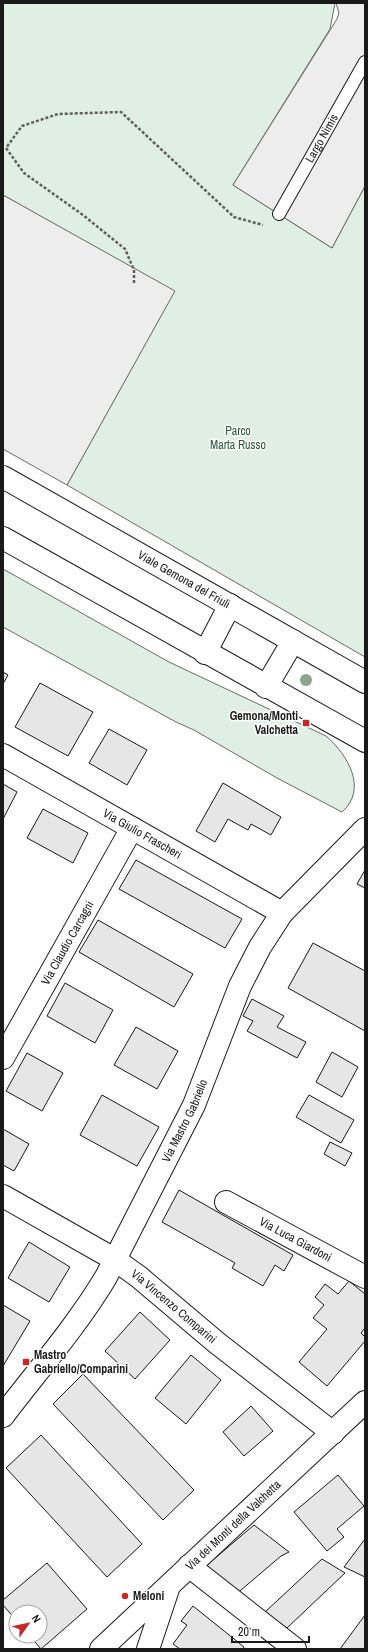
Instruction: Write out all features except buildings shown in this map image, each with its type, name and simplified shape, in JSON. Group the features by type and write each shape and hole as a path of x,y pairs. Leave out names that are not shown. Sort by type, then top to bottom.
{"street":[{"name":"Viale Gemona del Friuli","path":"3,477 365,682"},
{"path":"3,538 205,653 365,741"},
{"path":"205,653 230,605"},
{"path":"266,687 293,641"},
{"name":"Via Giulio Frascheri","path":"3,755 282,913"},
{"name":"Via Claudio Carcagni","path":"3,1058 132,828"},
{"name":"Via Mastro Gabriello","path":"3,1416 82,1315 106,1277 194,1105 247,972 282,913 365,828"},
{"name":"Via Vincenzo Comparini","path":"3,1196 114,1259 139,1277 217,1343 333,1433"},
{"name":"Via Luca Giardoni","path":"226,1202 365,1277"},
{"name":"Via dei Monti della Valchetta","path":"101,1649 251,1507 365,1402"},
{"path":"189,1566 295,1649"},
{"path":"122,1628 148,1649 170,1584"}],"lane":[{"name":"Largo Nimis","path":"279,214 365,62"}],"path":[{"path":"134,283 134,270 125,249 83,215 24,173 5,148 22,126 58,114 121,112 234,217 270,227 279,214"}],"green space":[{"name":"Parco Marta Russo","path":"3,3 335,3 330,29 233,185 332,248 365,186 365,657 67,485 174,292 3,195"},
{"path":"3,569 169,662 326,736 348,762 352,772 354,793 350,803 342,812 277,778 194,730 176,722 3,627"}],"shaded area":[{"path":"336,3 365,3 365,186 332,248 233,185 337,19 339,13"},
{"path":"3,195 175,291 67,485 3,449"}],"place":[{"name":"Gemona/Monti Valchetta","path":"306,723"},
{"name":"Mastro Gabriello/Comparini","path":"26,1362"},
{"name":"Meloni","path":"125,1596"}]}
